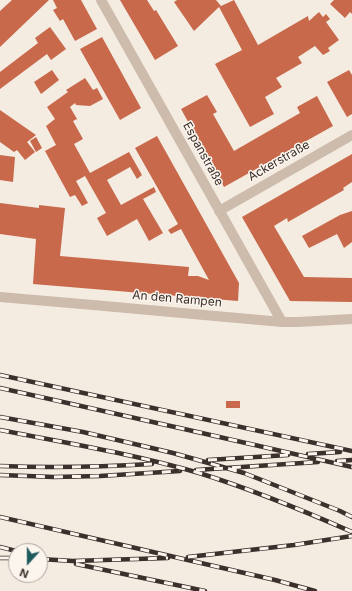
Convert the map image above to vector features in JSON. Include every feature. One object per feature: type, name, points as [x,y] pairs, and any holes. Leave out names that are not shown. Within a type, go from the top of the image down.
[{"type":"street","name":"Espanstraße","points":[[100,0],[282,322]]},
{"type":"street","name":"Ackerstraße","points":[[219,211],[352,135]]},
{"type":"street","name":"An den Rampen","points":[[0,298],[93,304],[282,322],[352,319]]},
{"type":"building","points":[[12,0],[49,0],[0,47],[0,11]]},
{"type":"building","points":[[53,0],[81,0],[97,29],[75,41],[63,19],[60,21],[53,10],[57,8]]},
{"type":"building","points":[[120,0],[147,0],[154,11],[156,10],[178,46],[155,60]]},
{"type":"building","points":[[177,0],[216,0],[221,6],[234,0],[258,45],[308,16],[309,21],[319,12],[323,17],[326,14],[330,19],[326,22],[339,40],[328,48],[330,51],[323,55],[315,46],[298,57],[302,63],[276,78],[282,87],[265,97],[274,114],[250,127],[215,64],[242,50],[219,7],[194,31],[174,2]]},
{"type":"building","points":[[334,0],[352,0],[352,14],[350,12],[345,18],[330,4]]},
{"type":"building","points":[[50,27],[66,49],[51,60],[47,54],[0,89],[0,72],[38,43],[35,38]]},
{"type":"building","points":[[102,37],[141,108],[120,120],[80,49]]},
{"type":"building","points":[[52,70],[59,80],[41,94],[34,82]]},
{"type":"building","points":[[349,70],[352,75],[352,114],[347,117],[327,82]]},
{"type":"building","points":[[85,78],[93,90],[97,88],[103,99],[90,106],[76,105],[75,103],[70,107],[77,119],[73,121],[83,139],[74,144],[90,173],[129,152],[142,175],[137,179],[130,167],[107,180],[121,205],[154,187],[156,192],[143,199],[163,233],[149,241],[137,219],[107,236],[97,218],[106,213],[85,176],[76,181],[88,203],[82,206],[75,195],[70,197],[45,151],[56,145],[46,126],[55,119],[47,107],[68,92],[66,90]]},
{"type":"building","points":[[207,95],[217,112],[213,114],[234,151],[300,113],[297,107],[317,96],[333,126],[224,187],[181,109]]},
{"type":"building","points":[[0,110],[36,135],[27,142],[35,152],[25,160],[17,150],[14,152],[0,142]]},
{"type":"building","points":[[157,136],[239,283],[238,301],[33,284],[36,239],[0,234],[0,203],[39,208],[39,205],[65,208],[60,256],[189,267],[188,276],[198,276],[209,280],[181,229],[171,234],[168,230],[178,224],[135,148]]},
{"type":"building","points":[[36,137],[42,148],[36,152],[30,141]]},
{"type":"building","points":[[352,154],[352,182],[343,188],[344,190],[288,222],[287,218],[274,226],[304,277],[352,278],[352,302],[290,301],[242,217]]},
{"type":"building","points":[[0,155],[15,157],[13,182],[0,180]]},
{"type":"building","points":[[352,211],[352,242],[344,248],[337,234],[309,248],[302,236],[340,215]]},
{"type":"building","points":[[226,401],[240,401],[240,408],[226,408]]},
{"type":"railway","points":[[0,375],[352,451]]},
{"type":"railway","points":[[0,388],[352,467]]},
{"type":"railway","points":[[0,417],[83,432],[173,453],[244,473],[352,517]]},
{"type":"railway","points":[[0,430],[125,454],[199,473],[276,500],[352,532]]},
{"type":"railway","points":[[308,454],[340,452]]},
{"type":"railway","points":[[208,460],[288,455]]},
{"type":"railway","points":[[337,461],[352,460]]},
{"type":"railway","points":[[196,470],[318,462]]},
{"type":"railway","points":[[0,466],[76,467],[152,464]]},
{"type":"railway","points":[[0,475],[54,477],[100,476],[180,471]]},
{"type":"railway","points":[[0,517],[275,580],[315,591]]},
{"type":"railway","points":[[188,557],[294,545],[352,536]]},
{"type":"railway","points":[[0,547],[8,549]]},
{"type":"railway","points":[[0,558],[8,558]]},
{"type":"railway","points":[[48,559],[73,561],[168,558]]},
{"type":"railway","points":[[76,564],[205,591]]}]
